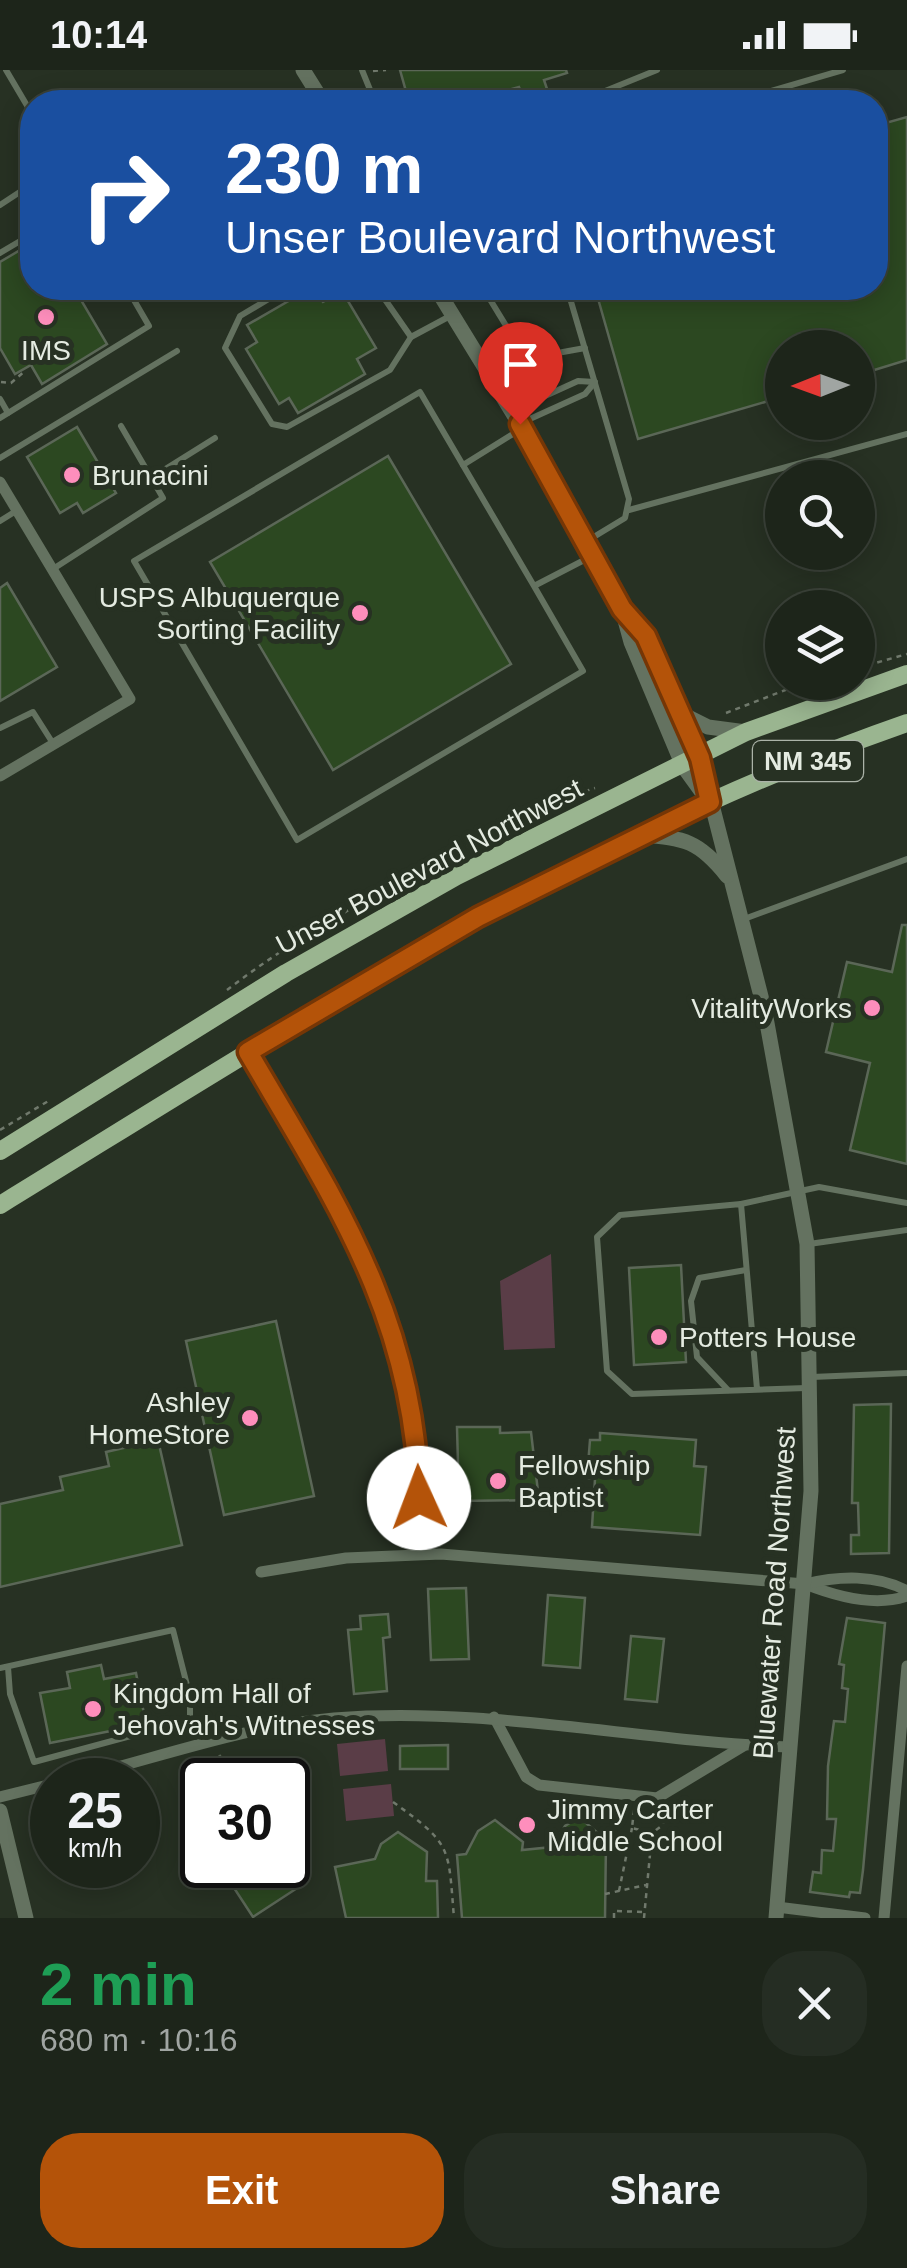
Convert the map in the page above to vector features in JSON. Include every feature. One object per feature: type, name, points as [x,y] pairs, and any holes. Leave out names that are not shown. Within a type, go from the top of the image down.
[{"type":"main road","name":"Unser Boulevard Northwest","points":[[0,1152],[286,974],[457,876],[746,732],[907,674]]},
{"type":"main road","name":"NM 345","points":[[0,1205],[248,1052],[478,917],[710,802],[907,724]]},
{"type":"street","name":"Bluewater Road Northwest","points":[[444,300],[518,421],[622,609],[631,642],[710,802],[744,919],[808,1244],[812,1382],[806,1584],[788,1746],[777,1913]]},
{"type":"street","points":[[0,482],[130,699],[0,776]]},
{"type":"street","name":"Bluewater Road Northwest","points":[[622,609],[646,636],[684,715],[691,762]]},
{"type":"street","points":[[684,715],[708,727],[746,732]]},
{"type":"street","points":[[641,835],[687,841],[706,850],[734,886]]},
{"type":"street","points":[[248,1052],[348,1222],[392,1331],[418,1454],[418,1554]]},
{"type":"street","points":[[261,1572],[346,1558],[418,1554],[806,1584],[832,1594],[893,1601],[907,1594]]},
{"type":"street","points":[[884,1918],[907,1666]]},
{"type":"street","points":[[158,1758],[335,1718],[494,1717],[745,1745],[788,1746]]},
{"type":"street","points":[[494,1717],[526,1777],[539,1785],[663,1795],[745,1745]]},
{"type":"street","points":[[0,1797],[30,1790]]},
{"type":"street","points":[[0,1811],[26,1918]]},
{"type":"street","points":[[777,1913],[865,1918]]},
{"type":"lane","points":[[6,70],[20,94]]},
{"type":"lane","points":[[608,90],[657,70]]},
{"type":"lane","points":[[774,90],[843,70]]},
{"type":"lane","points":[[0,418],[149,326],[134,300]]},
{"type":"lane","points":[[267,300],[240,316],[225,348],[272,424],[287,427],[390,370],[410,337],[453,314]]},
{"type":"lane","points":[[385,300],[410,337]]},
{"type":"lane","points":[[490,300],[522,352],[530,358],[585,348]]},
{"type":"lane","points":[[534,586],[590,549],[629,510],[571,300]]},
{"type":"lane","points":[[0,458],[178,350]]},
{"type":"lane","points":[[463,465],[518,421],[578,381],[595,382]]},
{"type":"lane","points":[[518,421],[585,394],[595,382]]},
{"type":"lane","points":[[420,392],[534,586],[583,670],[297,840],[134,561],[420,392]]},
{"type":"lane","points":[[0,398],[8,413]]},
{"type":"lane","points":[[52,569],[162,498],[120,426]]},
{"type":"lane","points":[[629,510],[907,434]]},
{"type":"lane","points":[[151,478],[215,438]]},
{"type":"lane","points":[[0,521],[17,511]]},
{"type":"lane","points":[[0,728],[33,712],[54,744]]},
{"type":"lane","points":[[744,919],[907,859]]},
{"type":"lane","points":[[907,1204],[818,1187],[740,1204],[620,1215],[597,1237],[608,1372],[632,1394],[757,1389],[907,1372]]},
{"type":"lane","points":[[740,1204],[757,1389]]},
{"type":"lane","points":[[808,1244],[907,1230]]},
{"type":"lane","points":[[729,1391],[697,1357],[692,1312],[699,1278],[719,1271],[746,1270]]},
{"type":"lane","points":[[173,1630],[190,1696],[190,1720],[34,1762],[4,1667],[173,1630]]},
{"type":"path","points":[[372,70],[386,70]]},
{"type":"path","points":[[1,382],[12,383],[26,370]]},
{"type":"path","points":[[875,663],[907,654]]},
{"type":"path","points":[[710,720],[765,698]]},
{"type":"path","points":[[644,1918],[652,1833],[662,1825],[663,1795]]},
{"type":"path","points":[[393,1802],[434,1832],[447,1850],[453,1874],[454,1918]]},
{"type":"path","points":[[618,1891],[634,1807]]},
{"type":"path","points":[[632,1828],[652,1833]]},
{"type":"path","points":[[604,1894],[648,1884]]},
{"type":"path","points":[[614,1918],[614,1910],[645,1912]]},
{"type":"shaded area","points":[[551,1254],[555,1348],[504,1350],[500,1281]]},
{"type":"shaded area","points":[[385,1739],[388,1771],[340,1776],[337,1744]]},
{"type":"shaded area","points":[[391,1784],[394,1816],[346,1821],[343,1789]]},
{"type":"building","points":[[400,70],[567,73],[544,80],[547,90],[519,87],[406,90]]},
{"type":"building","points":[[907,117],[907,360],[875,370],[875,330],[765,330],[765,402],[638,439],[598,300],[888,300],[888,122]]},
{"type":"building","name":"IMS","points":[[20,250],[20,300],[81,300],[107,344],[42,384],[31,365],[15,374],[0,348],[0,262]]},
{"type":"building","points":[[290,300],[347,300],[376,348],[357,359],[365,374],[298,413],[289,398],[279,404],[246,349],[257,342],[247,325]]},
{"type":"building","name":"Brunacini","points":[[77,427],[116,493],[83,513],[77,503],[60,513],[27,457]]},
{"type":"building","name":"USPS Albuquerque Sorting Facility","points":[[388,456],[511,664],[333,770],[210,562]]},
{"type":"building","points":[[7,583],[57,667],[0,701],[0,588]]},
{"type":"building","name":"VitalityWorks","points":[[902,925],[907,925],[907,1164],[850,1150],[870,1063],[826,1052],[847,962],[892,972]]},
{"type":"building","name":"Potters House","points":[[681,1265],[686,1362],[634,1365],[629,1268]]},
{"type":"building","name":"Ashley HomeStore","points":[[276,1321],[314,1496],[224,1515],[186,1341]]},
{"type":"building","points":[[891,1404],[889,1553],[851,1554],[851,1535],[859,1535],[858,1503],[852,1503],[854,1405]]},
{"type":"building","name":"Fellowship Baptist","points":[[457,1427],[500,1427],[500,1433],[531,1432],[539,1500],[459,1501]]},
{"type":"building","points":[[600,1433],[696,1440],[694,1466],[706,1467],[700,1535],[592,1527],[595,1479],[587,1478],[590,1440],[600,1440]]},
{"type":"building","points":[[158,1440],[182,1545],[0,1587],[0,1504],[63,1490],[60,1477],[109,1466],[106,1452]]},
{"type":"building","points":[[466,1588],[469,1659],[431,1660],[428,1589]]},
{"type":"building","points":[[548,1595],[585,1598],[580,1668],[543,1665]]},
{"type":"building","points":[[388,1614],[390,1637],[383,1638],[387,1691],[354,1694],[348,1630],[361,1629],[360,1616]]},
{"type":"building","points":[[847,1618],[885,1623],[860,1893],[850,1892],[849,1897],[810,1892],[813,1872],[821,1873],[822,1850],[833,1851],[836,1819],[827,1819],[828,1766],[834,1721],[845,1722],[848,1689],[842,1688],[844,1665],[839,1664]]},
{"type":"building","points":[[631,1636],[664,1639],[657,1702],[625,1699]]},
{"type":"building","name":"Kingdom Hall of Jehovah's Witnesses","points":[[101,1665],[104,1679],[136,1673],[146,1724],[50,1743],[40,1693],[70,1688],[67,1672]]},
{"type":"building","points":[[448,1745],[448,1769],[400,1769],[400,1746]]},
{"type":"building","points":[[579,1817],[606,1840],[605,1918],[462,1918],[457,1855],[466,1854],[478,1831],[495,1820],[523,1842],[522,1850],[552,1847],[565,1826]]},
{"type":"building","points":[[398,1832],[427,1852],[426,1881],[437,1881],[438,1918],[346,1918],[335,1867],[375,1859],[381,1844]]},
{"type":"building","points":[[234,1888],[297,1888],[253,1917]]},
{"type":"place","name":"IMS","points":[[46,317]]},
{"type":"place","name":"Brunacini","points":[[72,475]]},
{"type":"place","name":"USPS Albuquerque Sorting Facility","points":[[360,613]]},
{"type":"place","name":"VitalityWorks","points":[[872,1008]]},
{"type":"place","name":"Potters House","points":[[659,1337]]},
{"type":"place","name":"Ashley HomeStore","points":[[250,1418]]},
{"type":"place","name":"Fellowship Baptist","points":[[498,1481]]},
{"type":"place","name":"Kingdom Hall of Jehovah's Witnesses","points":[[93,1709]]},
{"type":"place","name":"Jimmy Carter Middle School","points":[[527,1825]]},
{"type":"route","points":[[419,1498],[418,1454],[408,1401],[392,1331],[371,1274],[348,1222],[248,1052],[478,917],[710,802],[700,758],[684,715],[646,636],[622,609],[520,424]]}]
